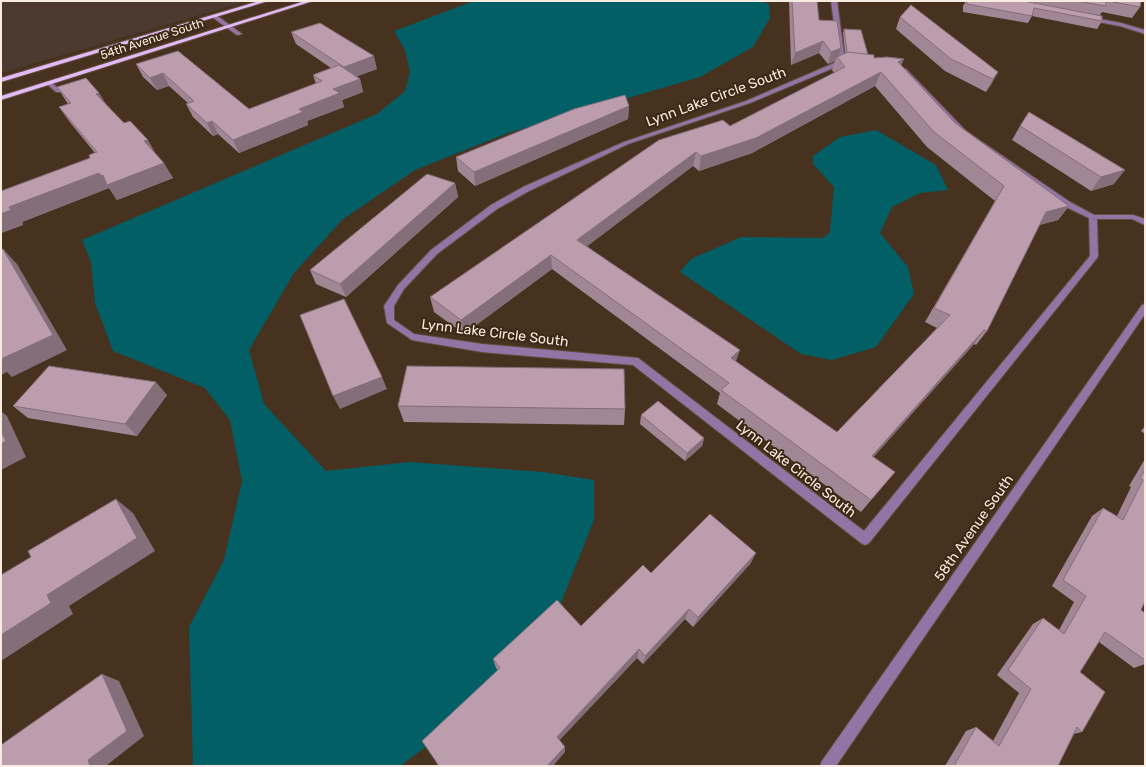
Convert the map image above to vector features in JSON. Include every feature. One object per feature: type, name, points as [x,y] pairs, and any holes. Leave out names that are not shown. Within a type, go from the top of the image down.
[{"type":"main road","name":"54th Avenue South","points":[[1,80],[265,1]]},
{"type":"main road","name":"54th Avenue South","points":[[1,98],[310,1]]},
{"type":"street","points":[[834,1],[842,62],[904,70],[964,132],[1067,204],[1093,217],[1133,217],[1145,222]]},
{"type":"street","points":[[214,16],[240,34]]},
{"type":"street","points":[[1082,18],[1120,24],[1145,32]]},
{"type":"street","name":"Lynn Lake Circle South","points":[[842,62],[748,102],[626,143],[526,189],[494,206],[434,252],[401,287],[389,306],[390,321],[412,336],[420,338],[482,348],[635,361],[865,539],[1094,256],[1093,217]]},
{"type":"street","points":[[49,83],[58,92]]},
{"type":"street","name":"58th Avenue South","points":[[827,766],[1145,307]]},
{"type":"shaded area","points":[[1,1],[247,1],[1,73]]},
{"type":"water","points":[[474,1],[759,1],[769,4],[770,18],[753,47],[700,77],[508,133],[415,170],[342,220],[294,273],[249,350],[264,404],[326,471],[409,462],[543,472],[594,480],[594,520],[560,605],[504,689],[400,766],[193,766],[189,627],[224,560],[242,481],[230,420],[205,388],[113,351],[95,303],[91,262],[82,240],[377,114],[405,91],[410,72],[405,50],[394,31]]},
{"type":"water","points":[[876,130],[936,165],[948,190],[920,193],[892,207],[880,233],[908,267],[914,294],[876,347],[832,360],[801,354],[680,272],[691,259],[741,237],[823,238],[830,232],[834,187],[813,164],[813,156],[840,137]]},
{"type":"building","points":[[792,1],[817,1],[819,20],[837,21],[841,48],[831,52],[823,41],[795,53]]},
{"type":"building","points":[[967,1],[1024,1],[1102,16],[1102,21],[1034,8],[1032,16],[967,4]]},
{"type":"building","points":[[1077,1],[1106,1],[1106,6]]},
{"type":"building","points":[[1108,1],[1141,1],[1140,7]]},
{"type":"building","points":[[911,5],[998,72],[993,79],[951,59],[900,17]]},
{"type":"building","points":[[320,23],[374,56],[344,67],[291,32]]},
{"type":"building","points":[[844,29],[861,30],[868,55],[847,52]]},
{"type":"building","points":[[178,51],[249,109],[322,81],[313,75],[339,65],[360,79],[333,89],[340,93],[299,109],[303,112],[233,140],[212,121],[207,123],[186,104],[194,101],[163,73],[150,78],[136,64]]},
{"type":"building","points":[[848,52],[874,55],[874,58],[887,57],[904,59],[898,62],[955,123],[1069,206],[1046,212],[987,331],[984,330],[872,456],[895,472],[871,500],[721,390],[729,383],[551,255],[461,320],[430,297],[659,140],[723,120],[730,126],[845,67],[837,57]],"holes":[[[881,72],[934,132],[1004,186],[934,308],[950,315],[837,432],[731,358],[740,350],[577,240],[696,152],[701,156],[756,138]]]},
{"type":"building","points":[[86,78],[99,93],[96,94],[124,123],[130,121],[148,140],[144,141],[164,163],[107,185],[103,175],[101,176],[99,173],[9,207],[11,210],[1,214],[1,191],[90,158],[89,155],[97,152],[59,107],[71,103],[57,87]]},
{"type":"building","points":[[625,95],[629,106],[474,172],[456,157],[574,109]]},
{"type":"building","points":[[1029,112],[1125,170],[1101,177],[1020,126]]},
{"type":"building","points":[[427,174],[455,183],[340,284],[310,270]]},
{"type":"building","points":[[3,249],[53,335],[1,359],[1,250]]},
{"type":"building","points":[[344,299],[382,377],[333,396],[300,315]]},
{"type":"building","points":[[49,366],[156,382],[125,424],[13,406]]},
{"type":"building","points":[[407,366],[624,369],[625,409],[398,406]]},
{"type":"building","points":[[658,401],[704,438],[687,453],[641,415]]},
{"type":"building","points":[[1,431],[6,441],[1,444]]},
{"type":"building","points":[[1145,470],[1145,601],[1141,610],[1145,613],[1145,660],[1105,632],[1080,672],[1105,692],[1082,732],[1077,727],[1058,766],[954,766],[976,727],[999,746],[1031,689],[1008,670],[1043,618],[1064,634],[1086,596],[1063,580],[1103,508],[1123,520],[1143,480],[1140,478]]},
{"type":"building","points":[[116,499],[137,538],[47,595],[51,603],[1,635],[1,575],[31,557],[28,551]]},
{"type":"building","points":[[710,514],[756,553],[698,617],[689,609],[645,656],[639,649],[557,737],[565,747],[547,766],[439,766],[422,741],[500,668],[493,659],[557,600],[581,626],[643,565],[651,573]]},
{"type":"building","points":[[102,674],[127,731],[88,760],[90,766],[1,766],[1,745]]}]
